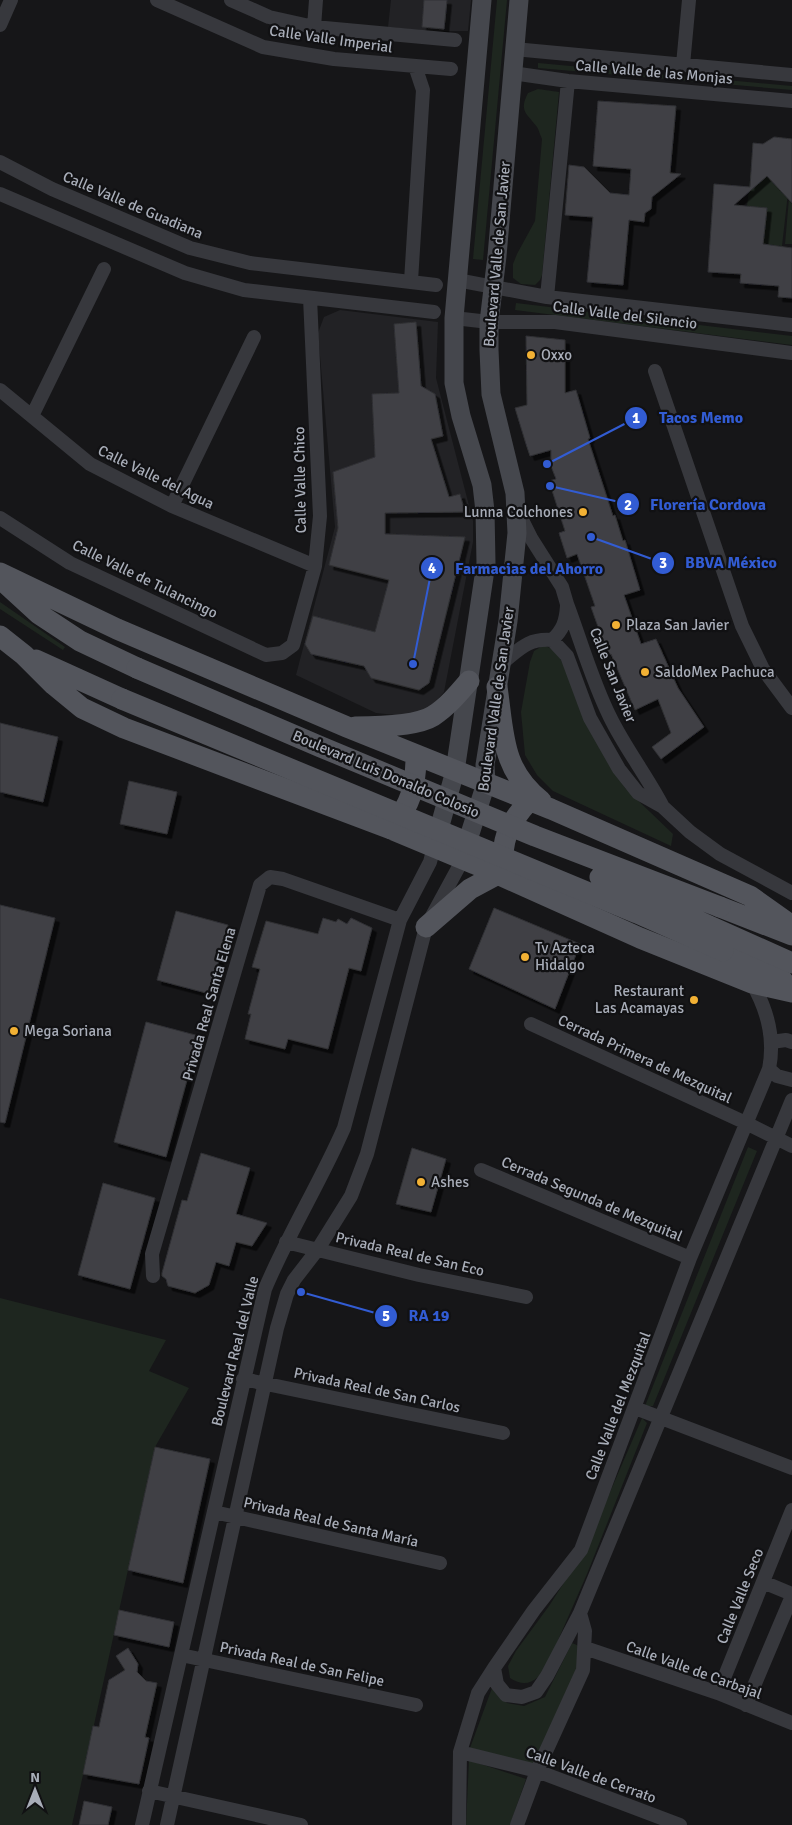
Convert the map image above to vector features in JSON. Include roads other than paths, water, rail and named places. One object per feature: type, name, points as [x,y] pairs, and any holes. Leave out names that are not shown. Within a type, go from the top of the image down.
[{"type":"main road","name":"Boulevard Valle de San Javier","points":[[442,842],[455,771],[486,563],[486,511],[482,485],[461,416],[454,383],[454,318],[482,0]]},
{"type":"main road","name":"Boulevard Valle de San Javier","points":[[462,859],[486,783],[485,764],[516,555],[517,512],[511,474],[491,394],[489,322],[519,0]]},
{"type":"main road","name":"Boulevard Luis Donaldo Colosio","points":[[0,573],[117,629],[347,727],[551,809],[750,896],[792,926]]},
{"type":"main road","name":"Boulevard Luis Donaldo Colosio","points":[[0,578],[38,614],[47,620],[80,641],[137,668],[321,748],[535,836],[792,935]]},
{"type":"main road","points":[[0,636],[24,655],[54,685],[82,708],[130,730],[391,829],[442,842],[462,859],[640,938],[752,982],[792,992]]},
{"type":"main road","points":[[24,655],[442,842],[723,951],[792,986]]},
{"type":"main road","points":[[347,727],[393,725],[431,718],[454,699],[469,681]]},
{"type":"main road","points":[[497,687],[508,760],[516,776],[528,790],[551,809]]},
{"type":"main road","points":[[391,829],[404,813],[412,795],[416,775],[416,755]]},
{"type":"main road","points":[[500,876],[506,834],[516,815],[529,801]]},
{"type":"main road","points":[[442,842],[483,831],[542,852],[632,890],[792,964]]},
{"type":"main road","points":[[426,927],[470,889],[500,876]]},
{"type":"street","points":[[0,25],[11,0]]},
{"type":"street","name":"Calle Valle Imperial","points":[[157,0],[263,47],[334,59],[451,69]]},
{"type":"street","name":"Calle Valle Imperial","points":[[231,0],[268,17],[314,27],[455,40]]},
{"type":"street","points":[[314,27],[316,0]]},
{"type":"street","points":[[683,65],[689,0]]},
{"type":"street","name":"Calle Valle de las Monjas","points":[[514,49],[792,75]]},
{"type":"street","points":[[411,281],[424,90],[415,66]]},
{"type":"street","name":"Calle Valle de las Monjas","points":[[512,73],[568,81],[792,101]]},
{"type":"street","points":[[548,297],[568,81]]},
{"type":"street","name":"Calle Valle de Guadiana","points":[[0,162],[52,189],[190,248],[250,263],[436,285]]},
{"type":"street","points":[[0,194],[185,273],[244,290],[434,312]]},
{"type":"street","points":[[32,416],[104,270]]},
{"type":"street","name":"Calle Valle del Silencio","points":[[457,280],[548,297],[792,325]]},
{"type":"street","name":"Calle Valle Chico","points":[[282,653],[293,645],[315,566],[320,516],[310,298]]},
{"type":"street","name":"Calle Valle del Silencio","points":[[454,318],[489,322],[555,322],[792,353]]},
{"type":"street","points":[[172,506],[254,338]]},
{"type":"street","points":[[655,371],[742,626],[763,668],[792,708]]},
{"type":"street","name":"Calle Valle del Agua","points":[[0,390],[90,464],[172,506],[315,566]]},
{"type":"street","name":"Calle San Javier","points":[[517,512],[530,538],[562,587],[610,716],[663,807]]},
{"type":"street","name":"Calle Valle de Tulancingo","points":[[0,518],[70,563],[266,655],[282,653]]},
{"type":"street","points":[[501,664],[528,643],[540,639],[552,640],[560,633],[564,626],[567,604]]},
{"type":"street","name":"Calle San Javier","points":[[552,640],[567,656],[577,686],[594,725],[619,769],[638,794],[663,807],[690,832],[720,854],[792,892]]},
{"type":"street","points":[[594,725],[610,716]]},
{"type":"street","points":[[619,769],[634,760]]},
{"type":"street","name":"Boulevard Real del Valle","points":[[142,1825],[265,1289],[286,1242],[331,1158],[344,1128],[400,920],[442,842]]},
{"type":"street","points":[[167,1825],[237,1517],[277,1328],[287,1294],[304,1265],[318,1250],[351,1196],[367,1154],[426,927],[462,859]]},
{"type":"street","name":"Privada Real Santa Elena","points":[[153,1276],[152,1254],[260,885],[270,877],[283,879],[400,920]]},
{"type":"street","name":"Calle Valle del Mezquital","points":[[459,1825],[460,1752],[478,1693],[534,1610],[580,1550],[690,1258],[769,1069],[772,1055],[766,1016],[752,982]]},
{"type":"street","name":"Cerrada Primera de Mezquital","points":[[531,1024],[746,1122],[792,1146]]},
{"type":"street","points":[[771,1042],[786,1040],[792,1042]]},
{"type":"street","points":[[769,1069],[778,1076],[792,1080]]},
{"type":"street","points":[[494,1668],[497,1684],[506,1695],[522,1697],[536,1692],[547,1676],[580,1613],[792,1100]]},
{"type":"street","name":"Cerrada Segunda de Mezquital","points":[[480,1170],[690,1258]]},
{"type":"street","name":"Privada Real de San Eco","points":[[286,1242],[419,1275],[526,1298]]},
{"type":"street","points":[[265,1289],[287,1294]]},
{"type":"street","name":"Privada Real de San Carlos","points":[[243,1379],[504,1433]]},
{"type":"street","points":[[635,1408],[792,1468]]},
{"type":"street","name":"Calle Valle Seco","points":[[718,1693],[792,1510]]},
{"type":"street","name":"Privada Real de Santa María","points":[[214,1512],[440,1563]]},
{"type":"street","points":[[746,1705],[792,1595],[763,1582]]},
{"type":"street","points":[[517,1825],[537,1771],[583,1670],[585,1632],[580,1613]]},
{"type":"street","name":"Calle Valle de Carbajal","points":[[585,1648],[718,1693],[792,1723]]},
{"type":"street","name":"Privada Real de San Felipe","points":[[181,1655],[416,1706]]},
{"type":"street","name":"Calle Valle de Cerrato","points":[[460,1752],[537,1771],[680,1825]]},
{"type":"street","points":[[150,1791],[301,1825]]},
{"type":"place","name":"Oxxo","points":[[531,355]]},
{"type":"place","name":"Tacos Memo","points":[[547,464]]},
{"type":"place","name":"Florería Cordova","points":[[550,486]]},
{"type":"place","name":"Lunna Colchones","points":[[583,512]]},
{"type":"place","name":"BBVA México","points":[[591,537]]},
{"type":"place","name":"Plaza San Javier","points":[[616,625]]},
{"type":"place","name":"Farmacias del Ahorro","points":[[413,664]]},
{"type":"place","name":"SaldoMex Pachuca","points":[[645,672]]},
{"type":"place","name":"Tv Azteca Hidalgo","points":[[525,957]]},
{"type":"place","name":"Restaurant Las Acamayas","points":[[694,1000]]},
{"type":"place","name":"Mega Soriana","points":[[14,1031]]},
{"type":"place","name":"Ashes","points":[[421,1182]]},
{"type":"place","name":"RA 19","points":[[301,1292]]}]
